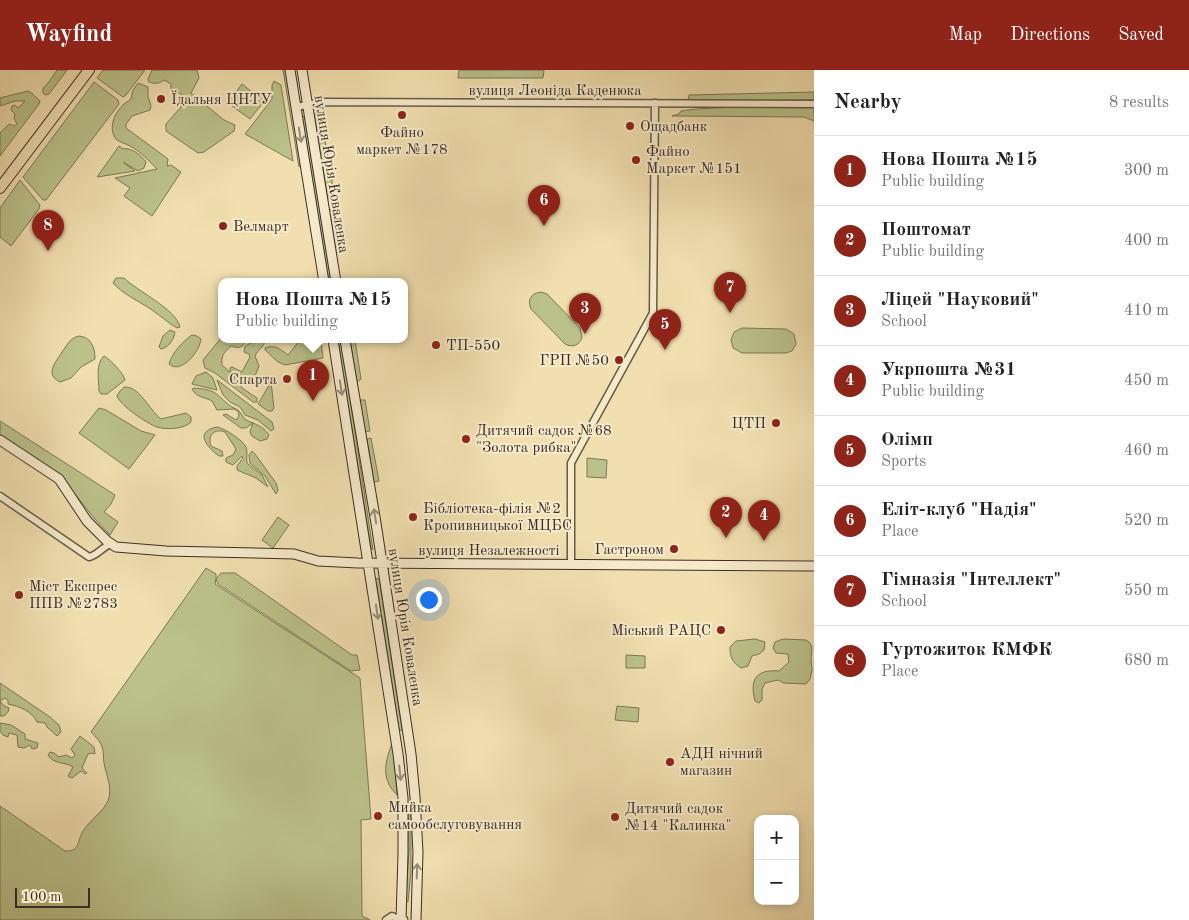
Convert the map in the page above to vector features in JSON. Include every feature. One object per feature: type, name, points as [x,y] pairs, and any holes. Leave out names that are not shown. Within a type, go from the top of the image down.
[{"type":"main road","points":[[0,188],[89,70]]},
{"type":"main road","name":"вулиця Юрія Коваленка","points":[[290,70],[323,278]]},
{"type":"main road","name":"вулиця Юрія Коваленка","points":[[302,70],[335,278]]},
{"type":"main road","name":"вулиця Юрія Коваленка","points":[[333,343],[398,754],[403,798],[402,920]]},
{"type":"main road","name":"вулиця Юрія Коваленка","points":[[345,343],[411,754],[418,852],[416,920]]},
{"type":"main road","points":[[0,440],[59,480],[86,520],[111,544]]},
{"type":"main road","name":"вулиця Незалежності","points":[[111,544],[122,548],[166,551],[294,554],[318,561],[369,564],[814,566]]},
{"type":"street","name":"вулиця Леоніда Каденюка","points":[[296,107],[323,102],[814,104]]},
{"type":"street","points":[[571,564],[570,463],[653,313],[655,103]]},
{"type":"street","points":[[0,496],[89,557],[95,556],[105,546],[111,544]]},
{"type":"street","points":[[386,920],[392,916],[402,920]]},
{"type":"green space","points":[[57,70],[67,70],[49,94],[45,95],[43,88]]},
{"type":"green space","points":[[103,70],[145,70],[123,97],[97,78]]},
{"type":"green space","points":[[152,70],[197,70],[199,78],[191,93],[224,120],[235,125],[234,131],[204,152],[198,153],[166,131],[166,124],[181,107],[184,100],[181,94],[171,89],[171,84],[164,80],[157,83],[149,82],[148,79]]},
{"type":"green space","points":[[283,70],[286,70],[301,164],[299,167]]},
{"type":"green space","points":[[459,70],[544,70],[543,78],[458,78]]},
{"type":"green space","points":[[274,81],[281,85],[293,161],[245,134],[272,99],[272,85]]},
{"type":"green space","points":[[94,82],[118,100],[119,104],[46,200],[43,200],[23,177]]},
{"type":"green space","points":[[138,83],[148,87],[150,110],[132,116],[126,124],[126,128],[168,159],[167,166],[171,165],[181,172],[152,216],[124,196],[130,188],[115,178],[157,169],[144,156],[116,139],[112,131],[117,113],[131,99],[133,90]]},
{"type":"green space","points":[[242,84],[257,96],[260,92],[265,97],[265,100],[250,119],[228,103]]},
{"type":"green space","points":[[28,91],[40,101],[39,104],[0,156],[0,133],[9,124],[14,126],[17,124],[14,118],[15,114],[11,110],[12,106],[15,105],[18,108],[25,101],[15,101],[0,106],[0,98]]},
{"type":"green space","points":[[814,92],[814,100],[688,101],[689,95]]},
{"type":"green space","points":[[814,106],[814,121],[804,117],[672,116],[679,114],[681,111],[696,109]]},
{"type":"green space","points":[[320,112],[335,198],[328,199],[314,114]]},
{"type":"green space","points":[[305,117],[330,278],[327,278],[302,118]]},
{"type":"green space","points":[[119,146],[136,152],[146,162],[144,168],[138,171],[123,162],[135,171],[97,177]]},
{"type":"green space","points":[[20,180],[40,205],[11,246],[0,237],[0,208]]},
{"type":"green space","points":[[335,209],[341,252],[336,253],[329,210]]},
{"type":"green space","points":[[116,278],[124,278],[164,307],[177,320],[180,327],[177,328],[122,291],[113,283]]},
{"type":"green space","points":[[541,292],[547,294],[580,328],[582,338],[577,344],[571,346],[565,344],[531,309],[529,303],[531,298]]},
{"type":"green space","points":[[742,328],[786,329],[794,334],[796,344],[792,351],[786,353],[742,353],[733,348],[731,340],[734,332]]},
{"type":"green space","points":[[170,330],[175,332],[173,338],[168,345],[161,349],[159,347],[163,336]]},
{"type":"green space","points":[[192,335],[201,339],[194,355],[179,366],[174,367],[169,364],[178,348]]},
{"type":"green space","points":[[79,336],[87,338],[91,343],[95,359],[81,367],[71,378],[60,382],[53,375],[53,368],[69,342]]},
{"type":"green space","points":[[218,342],[245,343],[241,347],[231,346],[225,352],[222,365],[236,378],[242,388],[257,398],[257,402],[253,402],[215,373],[205,368],[203,360]]},
{"type":"green space","points":[[251,343],[264,343],[255,356],[259,366],[255,376],[249,379],[239,377],[230,372],[232,367],[242,372],[250,357],[249,354],[244,352],[245,346]]},
{"type":"green space","points":[[298,343],[321,343],[323,358],[285,365],[278,362],[265,348],[275,347],[288,355]]},
{"type":"green space","points":[[338,343],[341,343],[373,550],[371,548]]},
{"type":"green space","points":[[350,343],[355,343],[361,379],[357,382]]},
{"type":"green space","points":[[104,356],[110,360],[125,380],[107,394],[101,394],[99,391],[98,368]]},
{"type":"green space","points":[[206,372],[213,378],[217,390],[192,384],[196,376]]},
{"type":"green space","points":[[217,380],[272,422],[274,429],[271,431],[258,420],[245,415],[240,407],[230,402],[223,395]]},
{"type":"green space","points":[[271,382],[274,408],[272,411],[268,411],[258,404]]},
{"type":"green space","points":[[124,387],[135,390],[140,394],[161,419],[186,413],[191,417],[191,422],[184,426],[170,429],[152,425],[134,414],[119,400],[117,396]]},
{"type":"green space","points":[[192,389],[211,391],[218,395],[239,411],[246,420],[256,424],[264,429],[269,435],[267,439],[260,441],[252,436],[250,432],[253,423],[246,428],[241,428],[223,415],[226,414],[236,420],[239,416],[238,411],[234,409],[217,410],[212,401],[194,392]]},
{"type":"green space","points":[[359,400],[365,400],[370,431],[365,432]]},
{"type":"green space","points":[[99,408],[106,410],[141,431],[155,435],[129,469],[79,433]]},
{"type":"green space","points":[[0,421],[115,495],[111,504],[104,512],[118,522],[110,535],[93,517],[60,475],[0,436]]},
{"type":"green space","points":[[217,427],[242,441],[247,451],[247,463],[262,475],[268,487],[256,478],[237,470],[237,466],[243,458],[242,456],[233,465],[226,462],[226,458],[233,455],[236,449],[225,432],[215,432],[210,439],[211,446],[222,451],[223,456],[219,456],[207,445],[204,436],[210,429]]},
{"type":"green space","points":[[371,438],[379,481],[374,482],[367,439]]},
{"type":"green space","points":[[252,451],[276,483],[278,490],[276,494],[265,476],[250,463],[249,455]]},
{"type":"green space","points":[[587,458],[607,460],[606,478],[587,477]]},
{"type":"green space","points":[[278,517],[289,525],[273,548],[262,540]]},
{"type":"green space","points":[[206,568],[216,574],[215,584],[360,678],[371,819],[361,820],[362,916],[370,920],[0,920],[0,806],[65,851],[76,848],[83,831],[103,809],[109,796],[103,749],[91,732]]},
{"type":"green space","points":[[221,573],[235,573],[352,655],[357,655],[360,670],[351,671],[218,584],[216,579]]},
{"type":"green space","points":[[377,578],[379,579],[401,731],[399,729]]},
{"type":"green space","points":[[755,639],[765,642],[764,650],[752,656],[748,666],[741,668],[732,659],[730,647],[736,641]]},
{"type":"green space","points":[[783,639],[806,640],[810,643],[812,648],[812,670],[810,679],[806,684],[784,683],[778,680],[765,683],[762,689],[762,700],[759,703],[755,701],[753,693],[756,677],[765,672],[779,671],[789,662],[788,654],[776,653],[773,648],[775,642]]},
{"type":"green space","points":[[626,655],[645,656],[645,668],[626,668]]},
{"type":"green space","points":[[0,683],[50,717],[59,725],[61,732],[57,736],[45,723],[37,722],[25,710],[8,704],[8,700],[5,698],[0,701]]},
{"type":"green space","points":[[0,701],[9,708],[4,716],[0,716]]},
{"type":"green space","points":[[617,706],[639,708],[638,722],[615,720]]},
{"type":"green space","points":[[0,723],[11,725],[25,734],[25,739],[38,743],[37,748],[32,749],[30,745],[24,748],[18,747],[17,735],[9,733],[8,737],[3,735],[0,731]]},
{"type":"green space","points":[[80,736],[94,747],[95,754],[88,754],[82,768],[87,773],[85,774],[81,771],[72,778],[68,776],[73,767],[56,762],[48,755],[50,752],[59,757],[66,755],[72,758],[75,755],[71,749]]},
{"type":"green space","points":[[391,746],[393,746],[397,795],[389,784],[386,772]]},
{"type":"green space","points":[[410,806],[411,872],[408,902],[406,901],[409,849],[408,807]]},
{"type":"place","name":"Їдальня ЦНТУ","points":[[161,99]]},
{"type":"place","name":"Файно маркет №178","points":[[402,115]]},
{"type":"place","name":"Ощадбанк","points":[[630,126]]},
{"type":"place","name":"Файно Маркет №151","points":[[636,160]]},
{"type":"place","name":"Велмарт","points":[[223,226]]},
{"type":"place","name":"Еліт-клуб \"Надія\"","points":[[544,226]]},
{"type":"place","name":"Гуртожиток КМФК","points":[[48,251]]},
{"type":"place","name":"Гімназія \"Інтеллект\"","points":[[730,313]]},
{"type":"place","name":"Ліцей \"Науковий\"","points":[[585,334]]},
{"type":"place","name":"ТП-550","points":[[436,345]]},
{"type":"place","name":"Олімп","points":[[665,350]]},
{"type":"place","name":"ГРП №50","points":[[619,360]]},
{"type":"place","name":"Спарта","points":[[287,379]]},
{"type":"place","name":"Нова Пошта №15","points":[[313,401]]},
{"type":"place","name":"ЦТП","points":[[776,423]]},
{"type":"place","name":"Дитячий садок №68 \"Золота рибка\"","points":[[466,439]]},
{"type":"place","name":"Бібліотека-філія №2 Кропивницької МЦБС","points":[[413,517]]},
{"type":"place","name":"Поштомат","points":[[726,538]]},
{"type":"place","name":"Укрпошта №31","points":[[764,541]]},
{"type":"place","name":"Гастроном","points":[[674,549]]},
{"type":"place","name":"Міст Експрес ППВ №2783","points":[[19,595]]},
{"type":"place","name":"Міський РАЦС","points":[[721,630]]},
{"type":"place","name":"АДН нічний магазин","points":[[670,762]]},
{"type":"place","name":"Мийка самообслуговування","points":[[378,816]]},
{"type":"place","name":"Дитячий садок №14 \"Калинка\"","points":[[615,817]]}]
